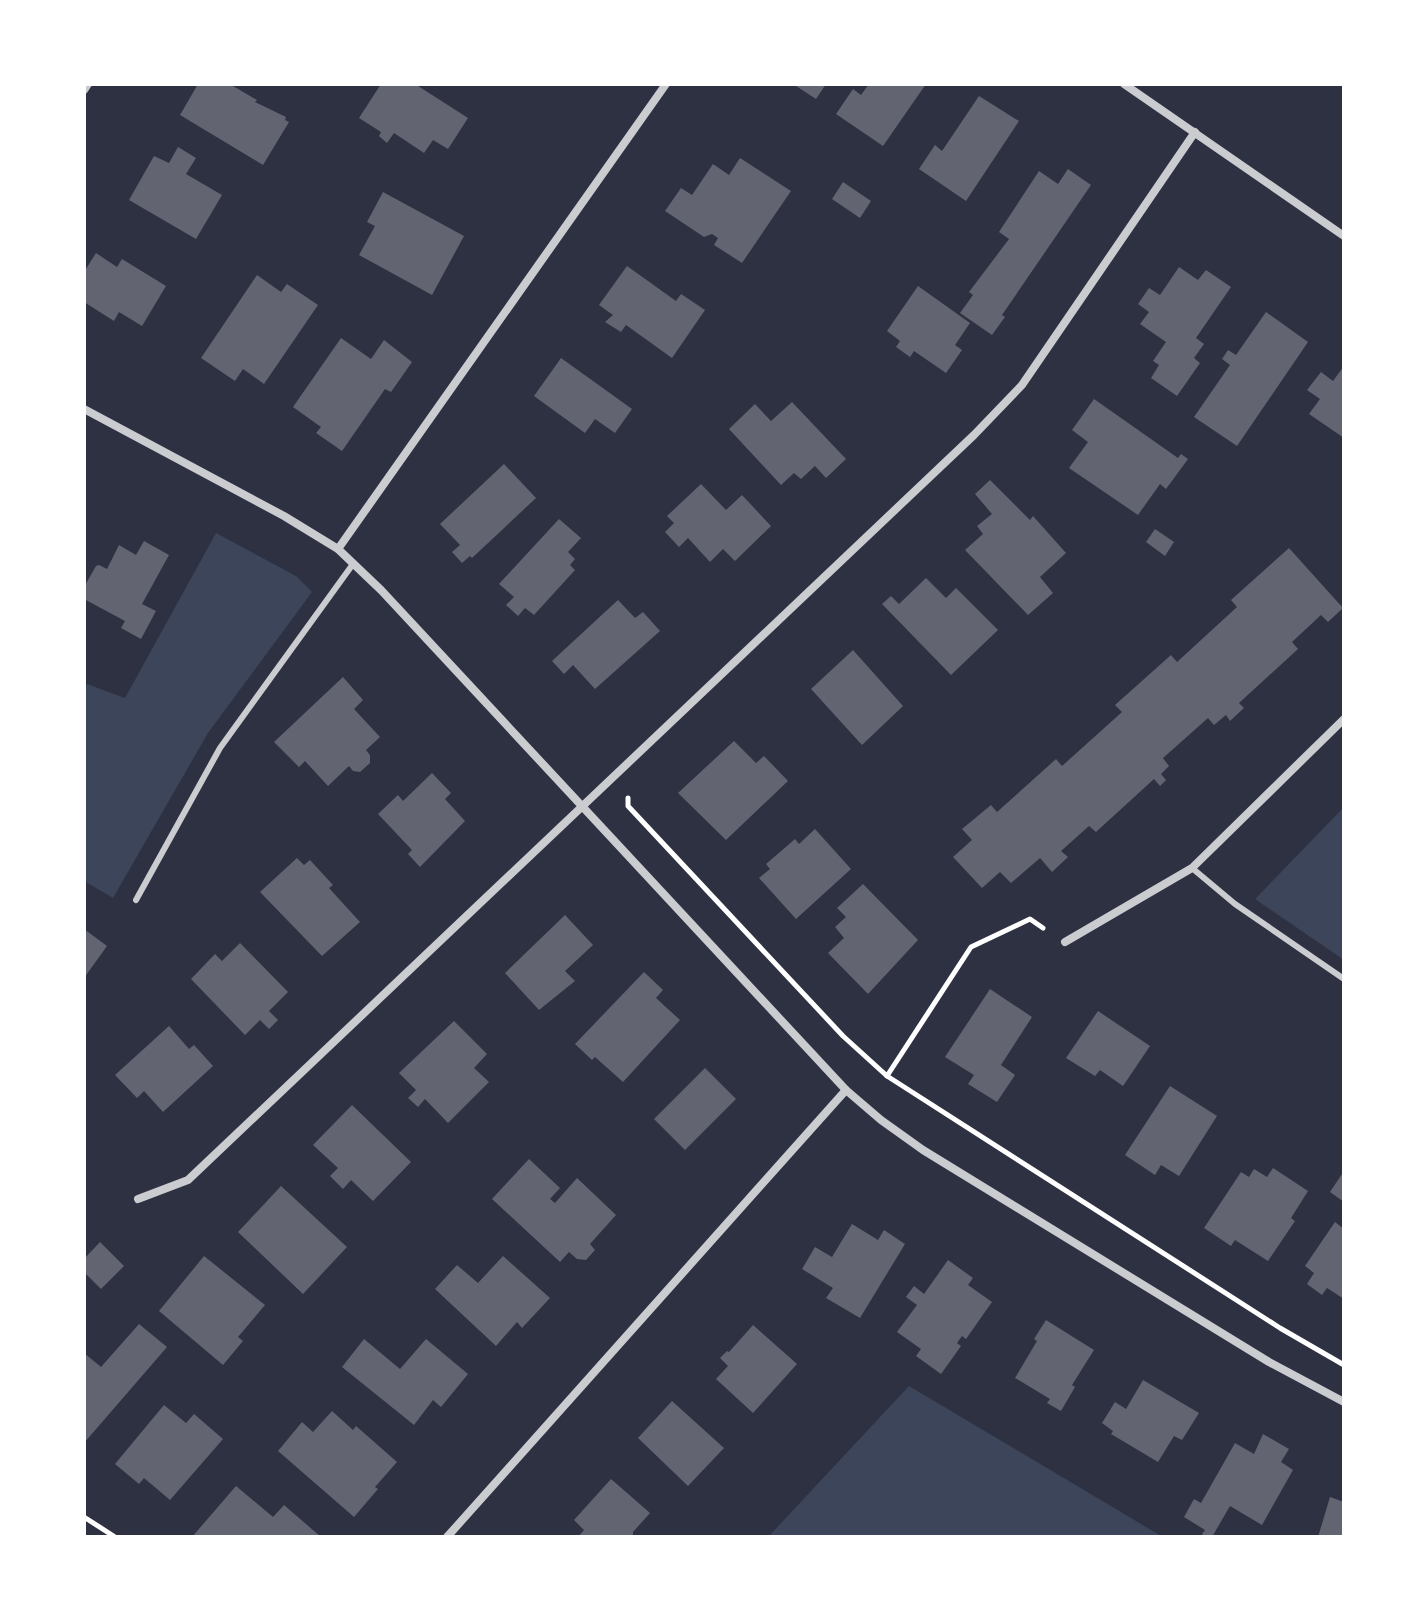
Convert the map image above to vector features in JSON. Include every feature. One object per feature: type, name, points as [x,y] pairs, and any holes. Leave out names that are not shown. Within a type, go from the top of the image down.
[{"type":"street","points":[[84,90],[88,84]]},
{"type":"street","points":[[338,549],[666,84]]},
{"type":"street","points":[[1124,84],[1344,236]]},
{"type":"street","points":[[138,1199],[188,1180],[974,435],[1022,385],[1195,132]]},
{"type":"street","points":[[84,409],[284,516],[338,549],[381,590],[846,1090],[881,1120],[923,1150],[1269,1362],[1344,1402]]},
{"type":"street","points":[[1065,942],[1192,868],[1344,719]]},
{"type":"street","points":[[447,1537],[846,1090]]},
{"type":"lane","points":[[136,900],[220,748],[353,564]]},
{"type":"lane","points":[[1192,868],[1235,904],[1344,979]]},
{"type":"path","points":[[631,762],[645,781],[629,796],[628,806],[843,1036],[887,1076],[1280,1328],[1344,1365]]},
{"type":"path","points":[[887,1076],[971,947],[1030,919],[1065,942]]},
{"type":"path","points":[[84,1517],[115,1537]]},
{"type":"shaded area","points":[[216,533],[296,576],[312,592],[208,733],[113,898],[84,881],[84,689],[87,684],[125,698]]},
{"type":"shaded area","points":[[1344,807],[1344,960],[1255,899]]},
{"type":"shaded area","points":[[909,1386],[1163,1537],[768,1537]]},
{"type":"building","points":[[198,84],[235,84],[233,86],[257,100],[255,102],[286,117],[285,120],[289,122],[263,165],[180,115]]},
{"type":"building","points":[[381,84],[415,84],[468,118],[448,149],[433,140],[424,153],[394,133],[387,143],[379,136],[381,132],[359,118]]},
{"type":"building","points":[[793,84],[826,84],[816,99]]},
{"type":"building","points":[[869,84],[926,84],[883,146],[836,114],[853,89],[861,95]]},
{"type":"building","points":[[979,96],[1019,121],[966,201],[919,169],[935,145],[942,151]]},
{"type":"building","points":[[178,147],[196,158],[186,174],[222,195],[196,239],[129,200],[154,156],[169,163]]},
{"type":"building","points":[[740,158],[791,191],[742,263],[714,245],[718,238],[712,234],[704,237],[665,211],[681,188],[692,195],[713,164],[729,175]]},
{"type":"building","points":[[1068,169],[1091,185],[1002,315],[1005,317],[992,335],[960,313],[973,295],[969,292],[1009,239],[999,232],[1039,171],[1058,184]]},
{"type":"building","points":[[843,182],[871,201],[860,218],[832,199]]},
{"type":"building","points":[[383,192],[464,236],[432,295],[359,255],[375,226],[367,222]]},
{"type":"building","points":[[96,253],[117,267],[122,259],[166,286],[142,326],[119,312],[114,321],[84,302],[84,272]]},
{"type":"building","points":[[627,266],[676,301],[681,294],[705,310],[672,358],[626,325],[621,332],[605,322],[613,315],[599,305]]},
{"type":"building","points":[[1179,267],[1198,280],[1206,270],[1231,287],[1196,338],[1204,344],[1194,358],[1200,363],[1177,396],[1151,378],[1159,365],[1153,361],[1166,342],[1140,324],[1149,312],[1138,304],[1149,288],[1160,295]]},
{"type":"building","points":[[257,275],[281,292],[287,284],[318,305],[264,384],[243,369],[235,381],[201,358]]},
{"type":"building","points":[[918,286],[970,323],[955,345],[962,350],[946,373],[914,351],[910,357],[896,347],[900,341],[887,331]]},
{"type":"building","points":[[1266,312],[1308,342],[1237,446],[1194,417],[1230,365],[1222,359],[1228,350],[1236,355]]},
{"type":"building","points":[[341,338],[371,359],[384,340],[412,362],[391,392],[385,389],[342,451],[316,433],[321,427],[293,407]]},
{"type":"building","points":[[561,358],[632,409],[615,433],[595,419],[585,433],[534,396]]},
{"type":"building","points":[[1344,366],[1344,438],[1309,414],[1320,399],[1307,390],[1321,372],[1333,381]]},
{"type":"building","points":[[1094,399],[1178,458],[1181,454],[1188,459],[1166,489],[1160,484],[1138,515],[1069,468],[1088,442],[1072,430]]},
{"type":"building","points":[[792,402],[846,459],[826,478],[815,466],[801,479],[794,473],[781,485],[729,429],[755,404],[771,421]]},
{"type":"building","points":[[504,464],[536,498],[472,558],[470,556],[462,563],[452,552],[460,545],[440,524]]},
{"type":"building","points":[[990,480],[1030,520],[1033,516],[1066,553],[1040,577],[1053,593],[1028,615],[965,550],[983,534],[977,526],[992,514],[975,494]]},
{"type":"building","points":[[701,484],[726,510],[742,495],[771,526],[735,561],[723,549],[710,562],[688,538],[679,547],[665,532],[674,523],[667,516]]},
{"type":"building","points":[[559,519],[581,538],[568,552],[575,559],[570,565],[575,570],[534,615],[525,608],[518,616],[506,605],[514,597],[499,584]]},
{"type":"building","points":[[1155,529],[1174,542],[1165,556],[1146,542]]},
{"type":"building","points":[[144,541],[169,555],[142,604],[156,611],[141,639],[121,628],[125,621],[84,599],[84,587],[96,566],[107,569],[119,545],[136,555]]},
{"type":"building","points":[[1289,548],[1343,608],[1328,622],[1321,615],[1292,642],[1298,649],[1239,703],[1244,708],[1230,721],[1226,715],[1214,725],[1208,718],[1163,758],[1169,766],[1161,774],[1166,780],[1160,786],[1154,779],[1096,832],[1089,826],[1061,851],[1068,857],[1052,872],[1040,858],[1011,883],[1000,872],[982,888],[953,857],[972,840],[962,829],[991,805],[997,812],[1056,759],[1062,766],[1122,712],[1115,705],[1171,655],[1177,662],[1237,607],[1231,600]]},
{"type":"building","points":[[926,578],[946,598],[956,588],[998,630],[951,675],[882,604],[891,596],[899,604]]},
{"type":"building","points":[[618,600],[635,618],[643,612],[660,631],[595,689],[573,665],[564,674],[552,661]]},
{"type":"building","points":[[853,650],[903,706],[862,745],[811,689]]},
{"type":"building","points":[[343,677],[363,700],[354,709],[380,737],[366,750],[370,763],[360,772],[353,771],[349,766],[328,786],[305,761],[299,767],[274,742]]},
{"type":"building","points":[[734,741],[756,763],[764,756],[788,781],[726,840],[678,793]]},
{"type":"building","points":[[432,773],[451,793],[445,799],[465,821],[420,867],[408,854],[412,850],[378,814],[398,795],[403,801]]},
{"type":"building","points":[[815,829],[851,869],[796,919],[759,878],[770,869],[766,864],[795,839],[799,844]]},
{"type":"building","points":[[297,858],[304,865],[310,860],[333,885],[329,888],[360,922],[322,956],[260,892]]},
{"type":"building","points":[[863,884],[918,940],[868,994],[828,953],[844,938],[835,927],[846,917],[837,908]]},
{"type":"building","points":[[565,915],[593,945],[565,971],[575,981],[539,1010],[505,973]]},
{"type":"building","points":[[84,929],[107,946],[84,978]]},
{"type":"building","points":[[240,943],[288,992],[269,1011],[278,1020],[269,1029],[260,1020],[245,1035],[191,979],[215,954],[222,961]]},
{"type":"building","points":[[644,972],[663,990],[656,998],[680,1020],[623,1082],[575,1044]]},
{"type":"building","points":[[990,989],[1032,1017],[1001,1065],[1015,1075],[997,1102],[968,1084],[974,1075],[945,1057]]},
{"type":"building","points":[[1098,1011],[1150,1046],[1123,1086],[1100,1070],[1095,1076],[1066,1058]]},
{"type":"building","points":[[454,1021],[487,1054],[474,1068],[489,1082],[448,1123],[425,1099],[418,1107],[408,1098],[416,1090],[399,1073]]},
{"type":"building","points":[[169,1026],[189,1049],[194,1045],[213,1066],[163,1112],[144,1091],[137,1098],[115,1075]]},
{"type":"building","points":[[705,1068],[736,1099],[685,1150],[654,1119]]},
{"type":"building","points":[[1170,1086],[1217,1116],[1179,1176],[1161,1165],[1155,1175],[1125,1155]]},
{"type":"building","points":[[352,1105],[411,1162],[373,1201],[351,1180],[343,1189],[330,1176],[338,1168],[313,1145]]},
{"type":"building","points":[[529,1159],[560,1188],[550,1199],[555,1203],[577,1178],[616,1215],[590,1244],[595,1250],[586,1260],[577,1259],[569,1252],[560,1262],[492,1199]]},
{"type":"building","points":[[1273,1168],[1308,1191],[1291,1218],[1295,1221],[1268,1261],[1235,1240],[1231,1246],[1204,1228],[1241,1172],[1249,1177],[1254,1169],[1267,1177]]},
{"type":"building","points":[[1344,1171],[1344,1202],[1330,1192]]},
{"type":"building","points":[[281,1186],[347,1247],[303,1294],[238,1232]]},
{"type":"building","points":[[1335,1222],[1344,1229],[1344,1299],[1327,1288],[1322,1295],[1307,1284],[1314,1273],[1305,1266]]},
{"type":"building","points":[[852,1224],[878,1240],[884,1230],[905,1244],[860,1318],[826,1298],[833,1288],[802,1269],[815,1247],[832,1257]]},
{"type":"building","points":[[100,1242],[124,1266],[101,1289],[84,1272],[84,1259]]},
{"type":"building","points":[[204,1256],[265,1305],[238,1337],[243,1341],[223,1365],[159,1311]]},
{"type":"building","points":[[503,1256],[550,1298],[522,1328],[517,1322],[496,1346],[435,1289],[457,1265],[478,1283]]},
{"type":"building","points":[[948,1260],[973,1278],[968,1285],[992,1302],[966,1339],[962,1336],[957,1343],[961,1346],[941,1374],[916,1356],[921,1349],[897,1332],[917,1305],[906,1297],[914,1286],[924,1294]]},
{"type":"building","points":[[1046,1320],[1094,1350],[1072,1385],[1075,1387],[1061,1411],[1047,1403],[1050,1399],[1015,1378]]},
{"type":"building","points":[[139,1324],[167,1347],[84,1443],[84,1353],[101,1367]]},
{"type":"building","points":[[753,1325],[797,1364],[753,1413],[716,1379],[728,1366],[720,1358]]},
{"type":"building","points":[[364,1339],[400,1369],[426,1339],[468,1374],[441,1407],[433,1400],[414,1425],[342,1367]]},
{"type":"building","points":[[1143,1380],[1199,1413],[1182,1440],[1174,1436],[1158,1462],[1111,1434],[1113,1431],[1102,1423],[1115,1402],[1126,1409]]},
{"type":"building","points":[[672,1401],[724,1448],[688,1486],[638,1438]]},
{"type":"building","points":[[164,1405],[186,1423],[194,1414],[223,1439],[170,1500],[144,1478],[139,1484],[115,1464]]},
{"type":"building","points":[[332,1411],[353,1430],[356,1426],[397,1462],[354,1517],[278,1451],[302,1422],[313,1432]]},
{"type":"building","points":[[1263,1434],[1289,1449],[1281,1462],[1293,1470],[1262,1525],[1230,1506],[1212,1537],[1204,1537],[1202,1534],[1205,1530],[1184,1517],[1194,1499],[1201,1503],[1235,1443],[1254,1454]]},
{"type":"building","points":[[611,1479],[650,1513],[633,1532],[633,1537],[578,1537],[584,1530],[574,1520]]},
{"type":"building","points":[[236,1486],[273,1517],[284,1505],[321,1537],[192,1537]]},
{"type":"building","points":[[1330,1497],[1344,1502],[1344,1537],[1318,1537]]}]
